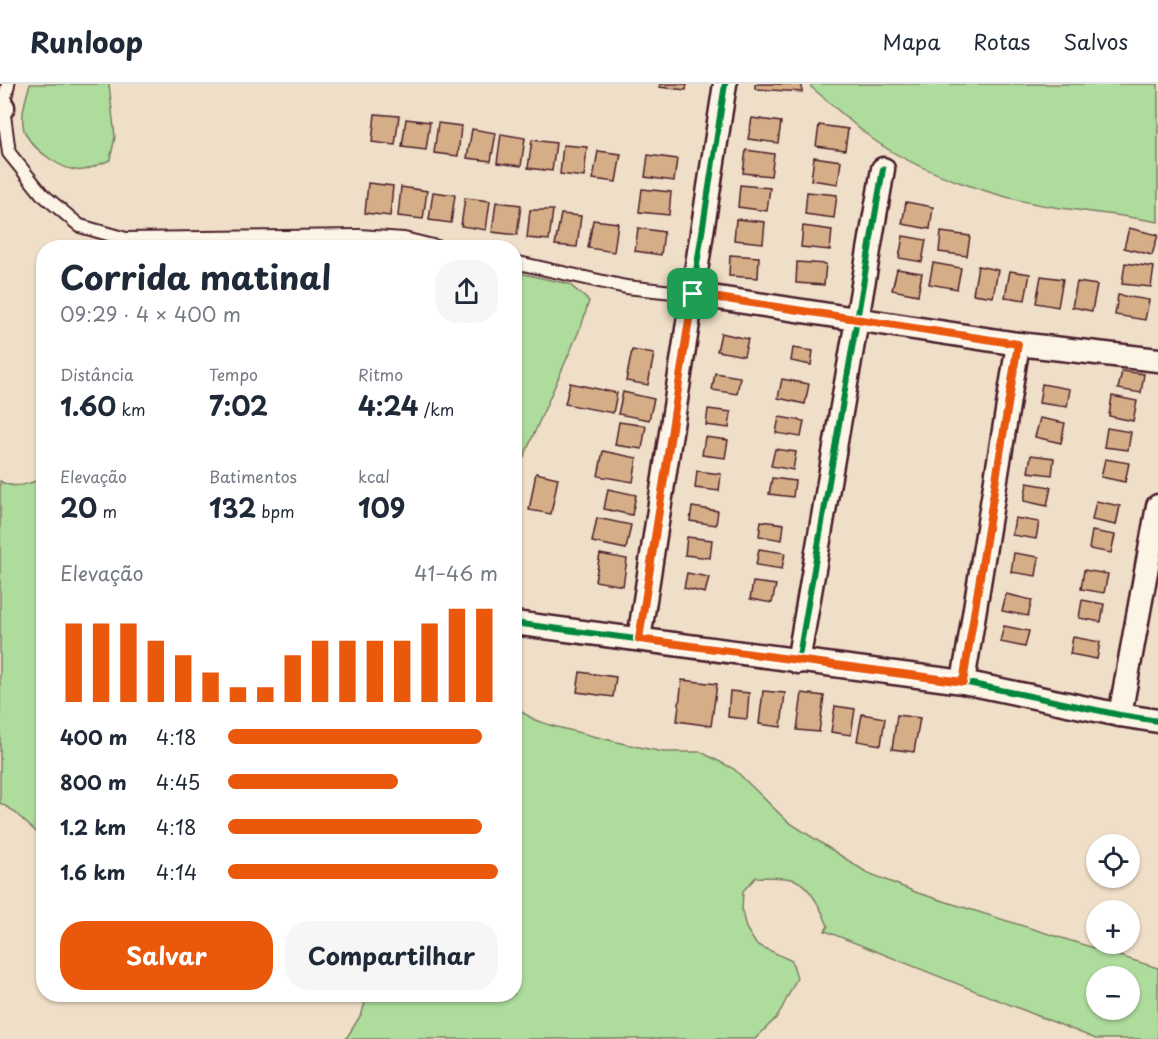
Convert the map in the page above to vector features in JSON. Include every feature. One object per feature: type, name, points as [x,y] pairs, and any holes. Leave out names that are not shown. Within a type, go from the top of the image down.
[{"type":"street","points":[[639,639],[725,84]]},
{"type":"street","points":[[798,662],[883,169]]},
{"type":"street","points":[[693,294],[1018,344],[1158,360]]},
{"type":"street","points":[[963,682],[1018,344]]},
{"type":"street","points":[[1120,715],[1158,506]]},
{"type":"street","points":[[522,624],[963,682],[1120,715],[1158,720]]},
{"type":"lane","points":[[8,84],[2,107],[9,153],[42,194],[80,226],[126,239],[359,236],[408,240]]},
{"type":"lane","points":[[522,264],[626,287],[693,294]]},
{"type":"green space","points":[[30,84],[109,84],[115,137],[110,160],[84,170],[76,170],[58,164],[41,152],[28,137],[23,124],[24,107]]},
{"type":"green space","points":[[811,84],[1158,84],[1158,222],[1009,198],[936,173],[892,152],[874,140],[811,87]]},
{"type":"green space","points":[[522,274],[569,284],[589,301],[582,324],[522,461]]},
{"type":"green space","points":[[0,481],[16,486],[36,481],[36,832],[12,810],[0,803]]},
{"type":"green space","points":[[522,712],[535,720],[553,726],[625,744],[663,752],[701,752],[734,769],[787,821],[866,872],[918,893],[1086,946],[1086,954],[1113,954],[1158,968],[1158,1039],[1096,1039],[825,931],[828,926],[819,906],[801,883],[786,878],[756,877],[743,891],[742,911],[746,928],[756,944],[792,961],[797,978],[778,1016],[755,1039],[346,1039],[362,1013],[365,1002],[522,1002]]},
{"type":"building","points":[[660,84],[687,84],[686,90],[659,87]]},
{"type":"building","points":[[755,84],[802,84],[802,92],[755,89]]},
{"type":"building","points":[[375,114],[399,116],[395,145],[372,142]]},
{"type":"building","points":[[752,118],[781,122],[778,143],[748,139]]},
{"type":"building","points":[[406,119],[430,122],[426,150],[402,147]]},
{"type":"building","points":[[438,123],[461,126],[458,156],[434,153]]},
{"type":"building","points":[[819,125],[848,129],[845,150],[816,146]]},
{"type":"building","points":[[472,129],[496,133],[491,161],[467,158]]},
{"type":"building","points":[[501,134],[525,138],[521,166],[497,163]]},
{"type":"building","points":[[532,140],[556,143],[552,171],[528,168]]},
{"type":"building","points":[[563,145],[587,147],[584,177],[560,174]]},
{"type":"building","points":[[746,150],[774,154],[771,176],[743,173]]},
{"type":"building","points":[[598,151],[621,154],[616,182],[593,179]]},
{"type":"building","points":[[648,155],[677,159],[674,181],[645,177]]},
{"type":"building","points":[[814,157],[841,161],[838,184],[811,180]]},
{"type":"building","points":[[368,183],[393,186],[390,216],[365,213]]},
{"type":"building","points":[[740,185],[770,188],[767,211],[738,207]]},
{"type":"building","points":[[401,187],[427,191],[423,219],[398,216]]},
{"type":"building","points":[[642,189],[671,192],[669,215],[639,212]]},
{"type":"building","points":[[433,192],[455,195],[451,223],[429,220]]},
{"type":"building","points":[[807,192],[837,195],[834,218],[805,214]]},
{"type":"building","points":[[465,198],[490,201],[486,230],[461,226]]},
{"type":"building","points":[[496,202],[521,205],[517,235],[492,232]]},
{"type":"building","points":[[906,202],[933,207],[930,229],[902,224]]},
{"type":"building","points":[[530,210],[553,210],[549,240],[527,238]]},
{"type":"building","points":[[561,214],[581,216],[577,247],[555,245]]},
{"type":"building","points":[[736,219],[765,222],[763,243],[734,240]]},
{"type":"building","points":[[593,220],[618,223],[614,252],[588,248]]},
{"type":"building","points":[[803,226],[832,230],[830,250],[801,247]]},
{"type":"building","points":[[638,228],[664,232],[661,255],[635,251]]},
{"type":"building","points":[[1129,228],[1158,235],[1152,255],[1124,248]]},
{"type":"building","points":[[941,232],[970,236],[967,256],[939,252]]},
{"type":"building","points":[[903,236],[926,240],[922,262],[899,258]]},
{"type":"building","points":[[730,255],[759,257],[758,278],[729,276]]},
{"type":"building","points":[[797,262],[826,264],[824,285],[796,283]]},
{"type":"building","points":[[933,263],[961,268],[957,289],[929,284]]},
{"type":"building","points":[[1125,263],[1154,267],[1151,287],[1122,284]]},
{"type":"building","points":[[978,266],[998,270],[993,297],[973,294]]},
{"type":"building","points":[[897,269],[922,273],[918,295],[892,290]]},
{"type":"building","points":[[1010,271],[1030,274],[1025,300],[1005,297]]},
{"type":"building","points":[[1041,276],[1063,279],[1058,307],[1036,303]]},
{"type":"building","points":[[1077,282],[1097,285],[1092,311],[1072,307]]},
{"type":"building","points":[[1118,295],[1149,300],[1145,320],[1115,315]]},
{"type":"building","points":[[721,333],[748,339],[744,356],[717,351]]},
{"type":"building","points":[[793,348],[813,351],[811,365],[791,361]]},
{"type":"building","points":[[632,350],[654,354],[648,385],[626,381]]},
{"type":"building","points":[[1122,371],[1144,374],[1141,393],[1118,389]]},
{"type":"building","points":[[715,373],[740,377],[737,394],[712,390]]},
{"type":"building","points":[[782,379],[809,384],[805,404],[778,398]]},
{"type":"building","points":[[570,383],[617,393],[613,413],[565,404]]},
{"type":"building","points":[[1042,384],[1070,389],[1067,407],[1039,403]]},
{"type":"building","points":[[623,392],[654,399],[649,420],[618,414]]},
{"type":"building","points":[[1112,396],[1137,401],[1133,421],[1109,416]]},
{"type":"building","points":[[708,409],[731,412],[729,428],[706,425]]},
{"type":"building","points":[[779,417],[804,421],[801,437],[776,433]]},
{"type":"building","points":[[1040,418],[1065,423],[1061,443],[1035,437]]},
{"type":"building","points":[[619,422],[646,426],[642,449],[615,445]]},
{"type":"building","points":[[1107,428],[1131,432],[1128,450],[1104,447]]},
{"type":"building","points":[[705,437],[728,440],[725,458],[702,455]]},
{"type":"building","points":[[775,449],[796,452],[793,470],[771,466]]},
{"type":"building","points":[[603,451],[637,458],[633,482],[598,476]]},
{"type":"building","points":[[1031,455],[1054,458],[1052,475],[1028,472]]},
{"type":"building","points":[[1105,459],[1129,463],[1125,482],[1101,477]]},
{"type":"building","points":[[697,471],[721,474],[719,491],[695,488]]},
{"type":"building","points":[[536,473],[558,478],[551,514],[529,510]]},
{"type":"building","points":[[772,478],[795,481],[793,497],[769,494]]},
{"type":"building","points":[[1027,483],[1051,487],[1047,506],[1024,501]]},
{"type":"building","points":[[608,489],[636,495],[632,515],[604,509]]},
{"type":"building","points":[[1096,501],[1120,506],[1116,525],[1092,520]]},
{"type":"building","points":[[692,507],[718,511],[716,525],[690,521]]},
{"type":"building","points":[[597,518],[631,525],[626,549],[592,542]]},
{"type":"building","points":[[1015,518],[1039,522],[1036,539],[1012,535]]},
{"type":"building","points":[[761,521],[784,524],[782,540],[759,536]]},
{"type":"building","points":[[1092,531],[1115,535],[1111,553],[1089,549]]},
{"type":"building","points":[[687,537],[712,540],[710,558],[685,555]]},
{"type":"building","points":[[759,549],[785,553],[782,569],[756,565]]},
{"type":"building","points":[[1014,553],[1039,557],[1036,576],[1011,572]]},
{"type":"building","points":[[600,554],[627,559],[623,586],[595,581]]},
{"type":"building","points":[[1084,570],[1108,574],[1104,593],[1081,589]]},
{"type":"building","points":[[687,573],[709,577],[705,593],[684,588]]},
{"type":"building","points":[[753,582],[776,585],[772,603],[750,599]]},
{"type":"building","points":[[1006,594],[1032,600],[1028,616],[1002,611]]},
{"type":"building","points":[[1082,600],[1104,604],[1101,622],[1079,618]]},
{"type":"building","points":[[1004,626],[1029,631],[1025,647],[1000,642]]},
{"type":"building","points":[[1073,637],[1100,642],[1097,659],[1070,654]]},
{"type":"building","points":[[580,672],[616,677],[613,697],[577,692]]},
{"type":"building","points":[[682,680],[717,684],[711,726],[677,721]]},
{"type":"building","points":[[730,691],[749,693],[747,719],[728,717]]},
{"type":"building","points":[[763,691],[785,693],[781,727],[759,724]]},
{"type":"building","points":[[802,693],[824,696],[819,732],[797,730]]},
{"type":"building","points":[[835,706],[855,709],[851,735],[831,732]]},
{"type":"building","points":[[862,714],[885,718],[881,745],[857,741]]},
{"type":"building","points":[[897,715],[920,718],[914,752],[892,749]]},
{"type":"cycle path","points":[[639,639],[725,84]]},
{"type":"cycle path","points":[[798,662],[883,169]]},
{"type":"cycle path","points":[[522,624],[963,682],[1158,721]]},
{"type":"route","points":[[693,294],[1018,344],[963,682],[798,662],[639,639],[693,294]]}]
